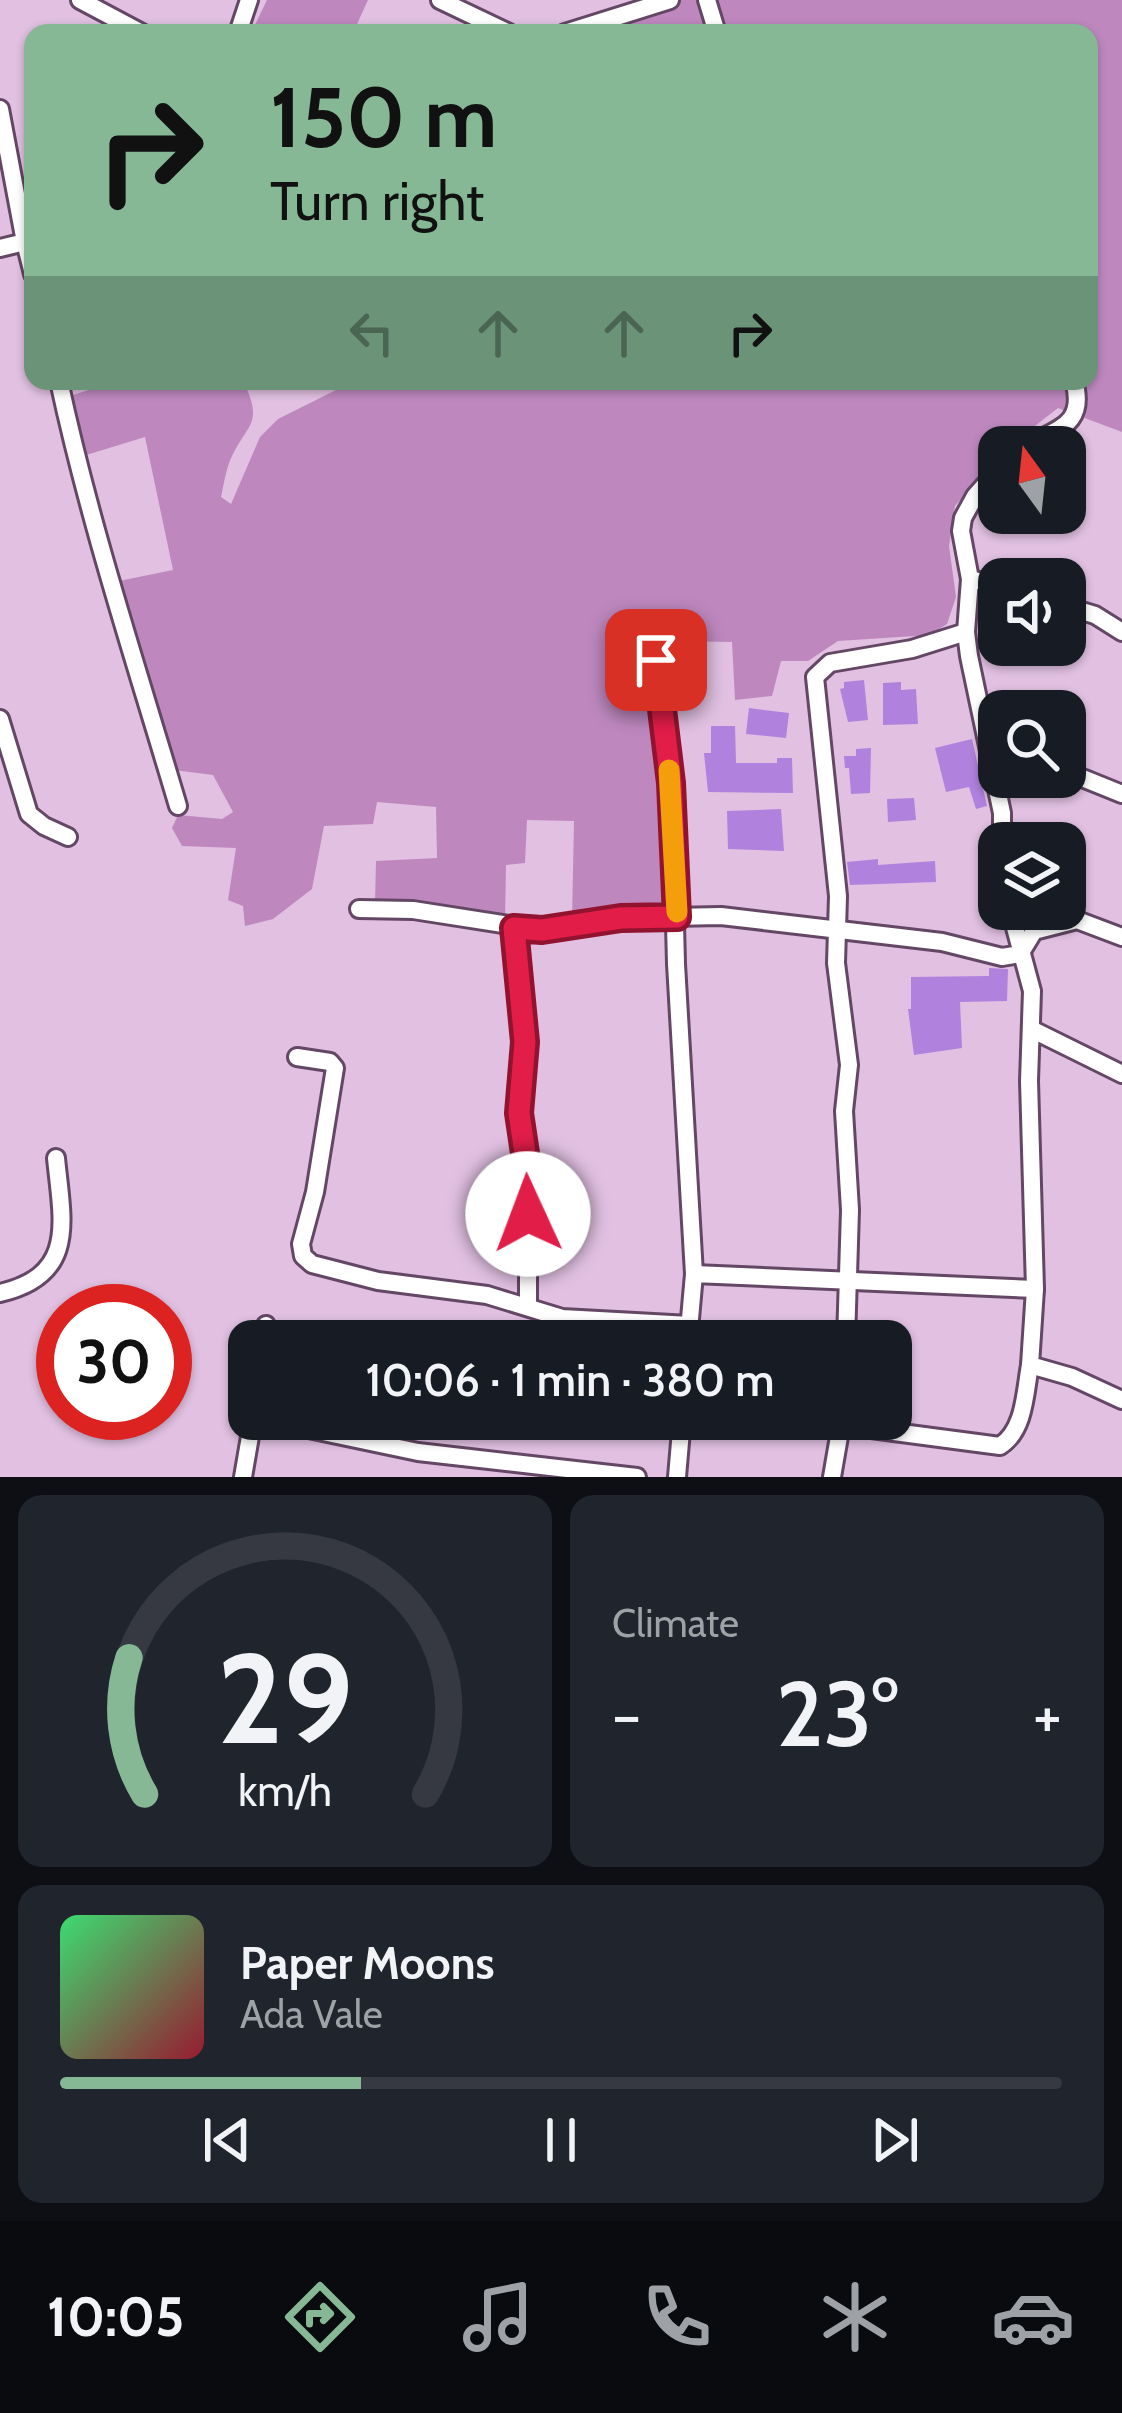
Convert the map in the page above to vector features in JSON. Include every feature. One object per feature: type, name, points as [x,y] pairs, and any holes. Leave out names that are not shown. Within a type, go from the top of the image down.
[{"type":"street","points":[[80,0],[125,24]]},
{"type":"street","points":[[440,0],[490,24]]},
{"type":"street","points":[[594,24],[670,0]]},
{"type":"street","points":[[1,116],[24,237]]},
{"type":"street","points":[[61,390],[89,513],[178,806]]},
{"type":"street","points":[[1063,426],[1078,406],[1075,390]]},
{"type":"street","points":[[978,498],[963,518],[961,531],[970,579],[965,632],[980,690]]},
{"type":"street","points":[[970,579],[978,581]]},
{"type":"street","points":[[1086,612],[1122,632]]},
{"type":"street","points":[[847,1320],[850,1210],[844,1111],[849,1065],[836,963],[839,931],[815,677],[830,662],[912,649],[965,632]]},
{"type":"street","points":[[656,660],[671,783],[694,1274],[690,1320]]},
{"type":"street","points":[[0,719],[29,814],[68,837]]},
{"type":"street","points":[[1086,779],[1122,794]]},
{"type":"street","points":[[359,909],[412,910],[542,930],[621,918],[741,917],[942,942],[1001,957],[1020,955]]},
{"type":"street","points":[[1020,955],[1034,931],[1053,924],[1077,920],[1122,937]]},
{"type":"street","points":[[514,928],[525,1042],[519,1113],[528,1188],[528,1306]]},
{"type":"street","points":[[912,1433],[1000,1446],[1012,1438],[1030,1365],[1035,1289],[1029,1081],[1032,991],[1015,930]]},
{"type":"street","points":[[1031,1029],[1122,1074]]},
{"type":"street","points":[[298,1057],[330,1062],[335,1068],[315,1192],[301,1244],[303,1256],[312,1264],[378,1281],[488,1295],[579,1320]]},
{"type":"street","points":[[0,1293],[30,1283],[61,1248],[56,1158]]},
{"type":"street","points":[[694,1274],[1035,1289]]},
{"type":"street","points":[[1030,1365],[1072,1377],[1122,1400]]},
{"type":"street","points":[[243,1477],[251,1440]]},
{"type":"street","points":[[359,1440],[418,1452],[637,1477]]},
{"type":"street","points":[[677,1477],[680,1440]]},
{"type":"street","points":[[832,1477],[838,1440]]},
{"type":"shaded area","points":[[267,0],[368,0],[357,24],[255,24]]},
{"type":"shaded area","points":[[663,0],[1122,0],[1122,432],[1058,408],[1035,426],[978,426],[978,479],[955,506],[949,546],[956,597],[947,624],[930,635],[838,641],[808,661],[781,661],[772,696],[735,700],[732,642],[673,641],[650,654],[669,904],[572,919],[574,821],[527,820],[525,863],[506,865],[505,919],[375,903],[376,861],[437,858],[436,807],[377,802],[373,824],[324,826],[312,889],[273,919],[245,926],[243,906],[228,900],[236,848],[182,846],[172,828],[178,815],[222,819],[233,812],[213,775],[174,770],[119,581],[173,570],[145,437],[83,456],[70,396],[89,390],[247,390],[253,414],[232,456],[221,497],[231,504],[260,437],[278,419],[336,390],[1098,390],[1098,24],[600,24]]},
{"type":"building","points":[[864,680],[868,720],[848,722],[840,689],[844,682]]},
{"type":"building","points":[[901,682],[901,690],[916,689],[918,724],[883,725],[883,683]]},
{"type":"building","points":[[749,708],[789,713],[786,738],[746,734]]},
{"type":"building","points":[[711,726],[735,726],[736,763],[777,763],[777,758],[792,758],[793,793],[708,792],[704,753],[711,753]]},
{"type":"building","points":[[972,739],[978,798],[985,798],[987,806],[976,809],[969,787],[946,792],[935,748]]},
{"type":"building","points":[[871,748],[870,793],[851,794],[844,756]]},
{"type":"building","points":[[914,798],[916,820],[888,822],[887,799]]},
{"type":"building","points":[[781,809],[784,851],[728,849],[727,811]]},
{"type":"building","points":[[878,859],[878,865],[935,861],[936,882],[850,885],[847,862]]},
{"type":"building","points":[[989,968],[1008,969],[1007,1001],[960,1002],[962,1048],[914,1055],[908,1009],[911,977],[989,976]]},
{"type":"slow traffic","points":[[669,770],[677,912]]},
{"type":"route","points":[[528,1214],[519,1113],[525,1042],[514,928],[542,930],[621,918],[677,917],[671,783],[656,660]]}]
